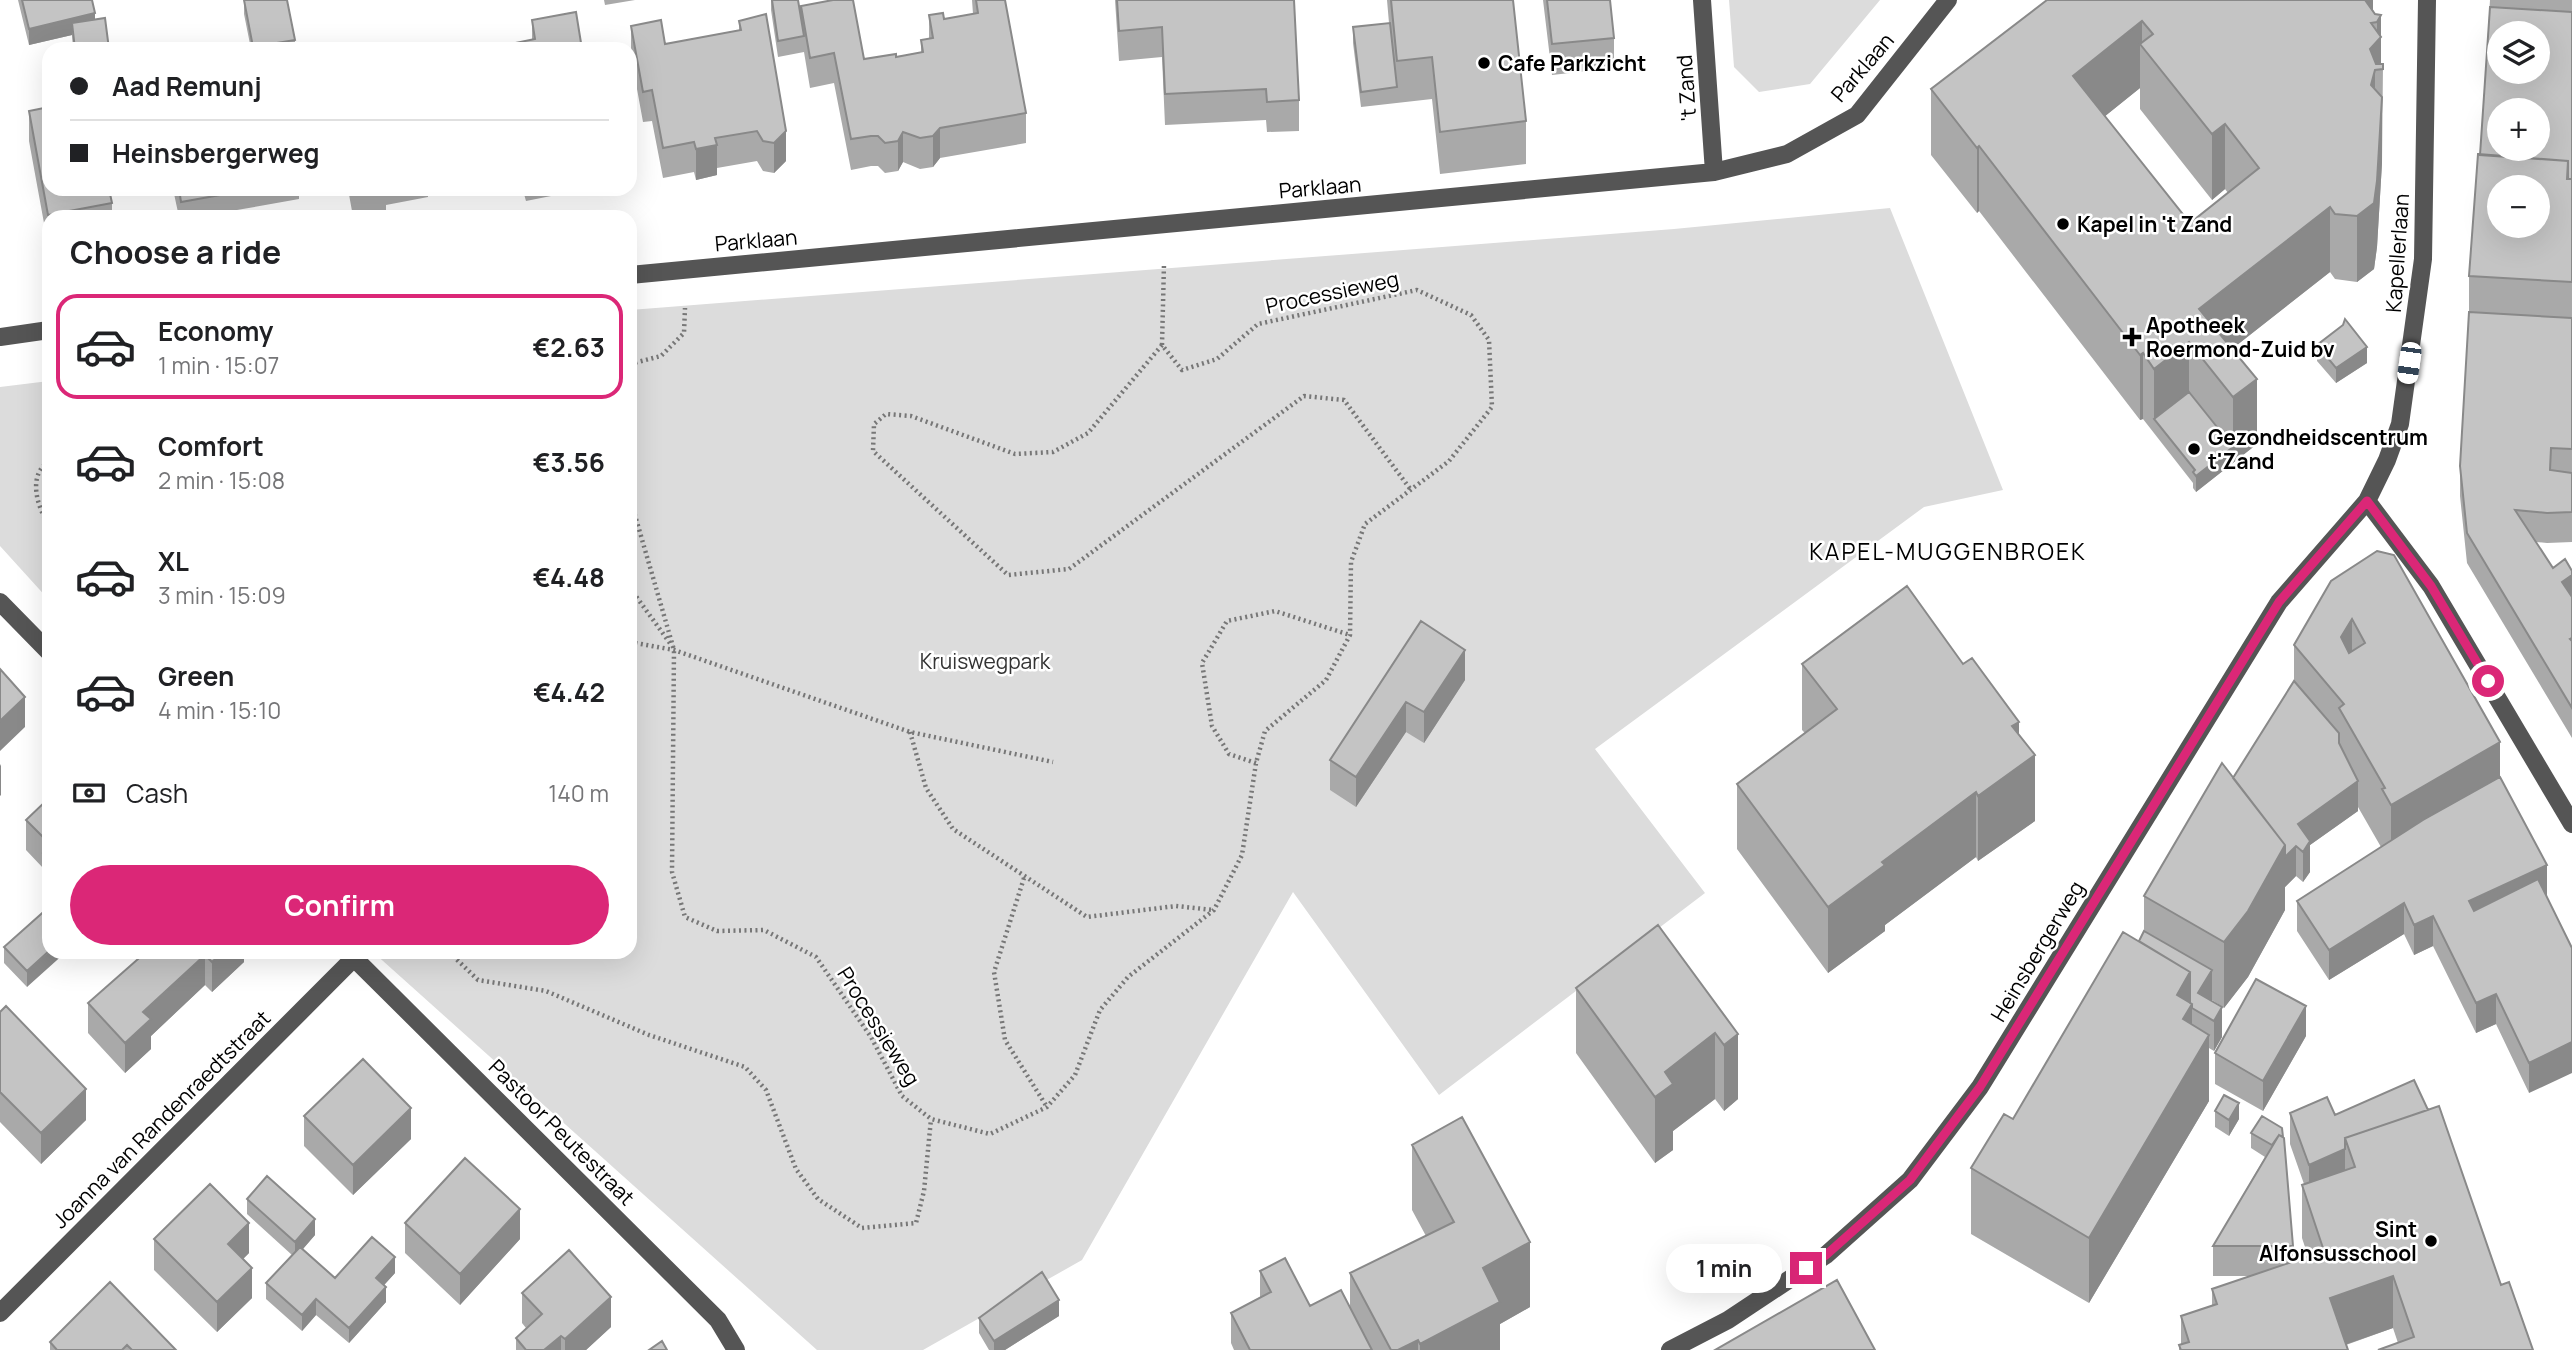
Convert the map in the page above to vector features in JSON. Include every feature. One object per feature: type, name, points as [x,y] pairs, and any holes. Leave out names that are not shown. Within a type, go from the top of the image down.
[{"type":"street","name":"'t Zand","points":[[1702,0],[1714,172]]},
{"type":"street","name":"Parklaan","points":[[637,274],[1714,172],[1787,153],[1857,115],[1948,0]]},
{"type":"street","name":"Kapellerlaan","points":[[2367,501],[2387,460],[2400,424],[2424,259],[2427,0]]},
{"type":"street","points":[[0,337],[42,331]]},
{"type":"street","points":[[2367,501],[2431,586],[2572,824]]},
{"type":"street","name":"Heinsbergerweg","points":[[1670,1350],[1728,1320],[1826,1255],[1910,1180],[1980,1087],[2279,602],[2367,501]]},
{"type":"street","points":[[0,602],[42,645]]},
{"type":"street","name":"Joanna van Randenraedtstraat","points":[[0,1313],[347,959]]},
{"type":"street","name":"Pastoor Peutestraat","points":[[355,959],[718,1320],[736,1350]]},
{"type":"path","points":[[1165,224],[1162,345],[1088,433],[1053,452],[1015,454],[911,416],[886,414],[874,424],[873,451],[1008,575],[1069,569],[1304,396],[1344,400],[1411,490]]},
{"type":"path","points":[[637,363],[661,356],[684,333],[685,269]]},
{"type":"path","name":"Processieweg","points":[[637,522],[674,650],[672,872],[685,917],[717,931],[764,930],[816,957],[871,1037],[902,1096],[931,1119],[990,1134],[1047,1107],[1075,1075],[1100,1010],[1128,977],[1214,910],[1242,855],[1255,763],[1265,731],[1326,680],[1350,635],[1350,562],[1365,524],[1449,461],[1492,407],[1489,340],[1471,315],[1418,290],[1258,324],[1217,359],[1182,370],[1162,345]]},
{"type":"path","points":[[42,466],[38,469],[35,480],[42,502]]},
{"type":"path","points":[[637,598],[674,650]]},
{"type":"path","points":[[1255,763],[1229,754],[1212,726],[1202,663],[1227,621],[1275,611],[1350,635]]},
{"type":"path","points":[[637,643],[674,650],[910,732],[1053,762]]},
{"type":"path","points":[[910,732],[926,789],[953,829],[1087,917],[1176,906],[1214,910]]},
{"type":"path","points":[[1024,878],[994,972],[1005,1040],[1047,1107]]},
{"type":"path","points":[[456,959],[478,980],[546,991],[649,1035],[746,1067],[766,1090],[796,1169],[818,1199],[862,1228],[916,1223],[923,1191],[931,1119]]},
{"type":"green space","points":[[1729,0],[1880,0],[1810,84],[1759,92],[1734,67]]},
{"type":"green space","name":"Kruiswegpark","points":[[1890,208],[2003,490],[1924,507],[1595,749],[1705,893],[1439,1095],[1293,892],[1082,1260],[923,1350],[817,1350],[381,959],[637,959],[637,309],[1674,229]]},
{"type":"green space","points":[[42,382],[42,592],[0,546],[0,387]]},
{"type":"building","points":[[22,0],[92,0],[95,13],[29,29]]},
{"type":"building","points":[[244,0],[287,0],[295,40],[252,42]]},
{"type":"building","points":[[772,0],[798,0],[804,36],[778,41]]},
{"type":"building","points":[[833,0],[853,0],[864,59],[923,52],[921,40],[933,38],[929,15],[943,13],[944,19],[978,13],[976,0],[1005,0],[1026,113],[940,128],[933,136],[920,138],[903,132],[898,141],[885,143],[878,136],[851,139],[834,53],[810,58],[801,6]]},
{"type":"building","points":[[1117,0],[1294,0],[1299,100],[1267,102],[1266,89],[1165,94],[1162,27],[1119,31]]},
{"type":"building","points":[[1391,0],[1513,0],[1526,121],[1440,132],[1432,57],[1397,61]]},
{"type":"building","points":[[1547,0],[1610,0],[1614,38],[1552,44]]},
{"type":"building","name":"Kapel in 't Zand","points":[[2047,0],[2365,0],[2375,14],[2381,15],[2377,22],[2371,23],[2381,37],[2370,49],[2376,64],[2383,64],[2383,69],[2375,70],[2371,85],[2382,97],[2374,203],[2357,216],[2335,214],[2330,207],[2199,309],[2257,379],[2233,397],[2189,342],[2154,369],[2143,353],[2140,355],[1979,146],[1977,148],[1931,89]],"holes":[[[2142,21],[2153,34],[2140,44],[2212,134],[2225,124],[2259,168],[2190,223],[2073,76]]]},
{"type":"building","points":[[2490,7],[2572,12],[2572,179],[2568,179],[2568,161],[2550,160],[2550,98],[2487,98],[2487,155],[2480,155],[2487,51],[2487,84],[2550,84],[2550,21],[2489,21]]},
{"type":"building","points":[[576,12],[581,42],[520,42],[535,39],[532,20]]},
{"type":"building","points":[[766,14],[786,131],[774,143],[763,141],[757,131],[715,138],[717,145],[696,149],[694,142],[663,148],[652,90],[643,92],[637,42],[634,42],[631,26],[661,20],[665,44],[741,30],[739,21]]},
{"type":"building","points":[[105,18],[108,42],[74,42],[72,23]]},
{"type":"building","points":[[1390,23],[1397,87],[1361,92],[1353,27]]},
{"type":"building","points":[[42,108],[42,182],[29,111]]},
{"type":"building","points":[[2478,154],[2487,155],[2487,161],[2568,161],[2567,179],[2572,179],[2572,282],[2469,276]]},
{"type":"building","points":[[45,196],[110,196],[112,203],[75,210],[47,210]]},
{"type":"building","points":[[180,196],[215,196],[181,202]]},
{"type":"building","points":[[2469,312],[2572,318],[2572,449],[2551,448],[2550,470],[2572,473],[2572,512],[2515,510],[2553,568],[2565,559],[2572,571],[2572,575],[2562,582],[2572,597],[2572,708],[2467,533],[2460,466]]},
{"type":"building","points":[[2345,319],[2367,347],[2336,368],[2317,345],[2343,325]]},
{"type":"building","name":"Gezondheidscentrum t'Zand","points":[[2189,392],[2233,447],[2196,476],[2193,472],[2195,470],[2154,419]]},
{"type":"building","points":[[2377,551],[2394,555],[2500,742],[2391,805],[2382,789],[2385,788],[2339,708],[2344,704],[2294,645],[2331,581]],"holes":[[[2352,619],[2365,643],[2349,653],[2341,637]]]},
{"type":"building","points":[[1907,586],[1963,664],[1972,658],[2019,722],[2012,726],[2035,755],[1978,796],[1976,792],[1882,862],[1885,865],[1828,907],[1737,784],[1837,709],[1802,664]]},
{"type":"building","points":[[1421,621],[1465,650],[1424,712],[1406,702],[1356,777],[1330,760]]},
{"type":"building","points":[[0,669],[25,697],[0,721]]},
{"type":"building","points":[[2294,681],[2339,733],[2339,743],[2358,781],[2298,824],[2310,841],[2303,852],[2296,846],[2285,857],[2285,845],[2233,778]]},
{"type":"building","points":[[2222,763],[2285,845],[2248,911],[2224,942],[2144,896]]},
{"type":"building","points":[[2500,777],[2547,865],[2469,901],[2474,911],[2538,879],[2572,948],[2572,1042],[2529,1063],[2496,994],[2476,1003],[2433,916],[2414,925],[2404,903],[2329,950],[2297,901],[2423,820]]},
{"type":"building","points":[[42,805],[42,836],[26,820]]},
{"type":"building","points":[[42,913],[42,957],[27,971],[4,947]]},
{"type":"building","points":[[1658,925],[1738,1034],[1724,1045],[1715,1033],[1665,1072],[1673,1084],[1655,1097],[1576,988]]},
{"type":"building","points":[[2144,931],[2212,970],[2198,993],[2222,1007],[2214,1021],[2192,1008],[2190,972],[2139,941]]},
{"type":"building","points":[[2123,932],[2190,972],[2177,995],[2192,1004],[2183,1019],[2209,1035],[2089,1238],[1971,1168],[2004,1114],[2013,1119]]},
{"type":"building","points":[[138,959],[201,959],[143,1012],[151,1019],[125,1043],[88,1003]]},
{"type":"building","points":[[2256,979],[2306,1006],[2263,1081],[2215,1053]]},
{"type":"building","points":[[6,1006],[86,1089],[41,1133],[0,1092],[0,1012]]},
{"type":"building","points":[[363,1059],[411,1108],[353,1165],[304,1116]]},
{"type":"building","points":[[2414,1080],[2428,1110],[2345,1138],[2345,1149],[2309,1165],[2290,1113],[2327,1097],[2335,1115]]},
{"type":"building","points":[[2224,1095],[2239,1103],[2229,1120],[2215,1111]]},
{"type":"building","points":[[2439,1106],[2501,1285],[2509,1282],[2533,1350],[2378,1350],[2414,1337],[2393,1276],[2330,1298],[2348,1350],[2181,1350],[2179,1345],[2189,1342],[2181,1316],[2217,1304],[2212,1289],[2324,1251],[2302,1185],[2355,1167],[2345,1138]]},
{"type":"building","points":[[2262,1116],[2282,1128],[2283,1137],[2279,1135],[2272,1145],[2251,1133]]},
{"type":"building","points":[[1462,1117],[1530,1242],[1483,1268],[1500,1302],[1420,1344],[1418,1340],[1398,1350],[1391,1350],[1350,1273],[1454,1222],[1412,1145]]},
{"type":"building","points":[[2279,1135],[2284,1138],[2293,1246],[2213,1246]]},
{"type":"building","points":[[465,1158],[520,1209],[460,1274],[405,1223]]},
{"type":"building","points":[[267,1176],[315,1219],[295,1242],[247,1199]]},
{"type":"building","points":[[210,1184],[249,1223],[228,1244],[252,1268],[217,1302],[154,1239]]},
{"type":"building","points":[[372,1237],[395,1257],[376,1278],[386,1287],[349,1328],[316,1299],[302,1315],[266,1283],[300,1247],[335,1278]]},
{"type":"building","points":[[569,1250],[611,1297],[565,1339],[561,1336],[544,1350],[526,1350],[516,1338],[542,1314],[522,1293]]},
{"type":"building","points":[[1285,1258],[1310,1306],[1341,1290],[1372,1350],[1250,1350],[1231,1313],[1271,1292],[1260,1271]]},
{"type":"building","points":[[1042,1272],[1059,1300],[994,1341],[979,1318]]},
{"type":"building","points":[[1837,1280],[1875,1350],[1715,1350]]},
{"type":"building","points":[[110,1282],[176,1350],[132,1350],[127,1345],[122,1350],[57,1350],[50,1342]]},
{"type":"building","points":[[662,1341],[667,1350],[649,1350]]},
{"type":"place","name":"Cafe Parkzicht","points":[[1484,63]]},
{"type":"place","name":"Kapel in 't Zand","points":[[2063,224]]},
{"type":"place","name":"Apotheek Roermond-Zuid bv","points":[[2132,337]]},
{"type":"place","name":"Gezondheidscentrum t'Zand","points":[[2194,449]]},
{"type":"place","name":"Sint Alfonsusschool","points":[[2431,1241]]},
{"type":"district","name":"KAPEL-MUGGENBROEK","points":[[1948,551]]},
{"type":"route","points":[[1806,1268],[1826,1255],[1910,1180],[1980,1087],[2279,602],[2367,501],[2431,586],[2488,681]]}]
